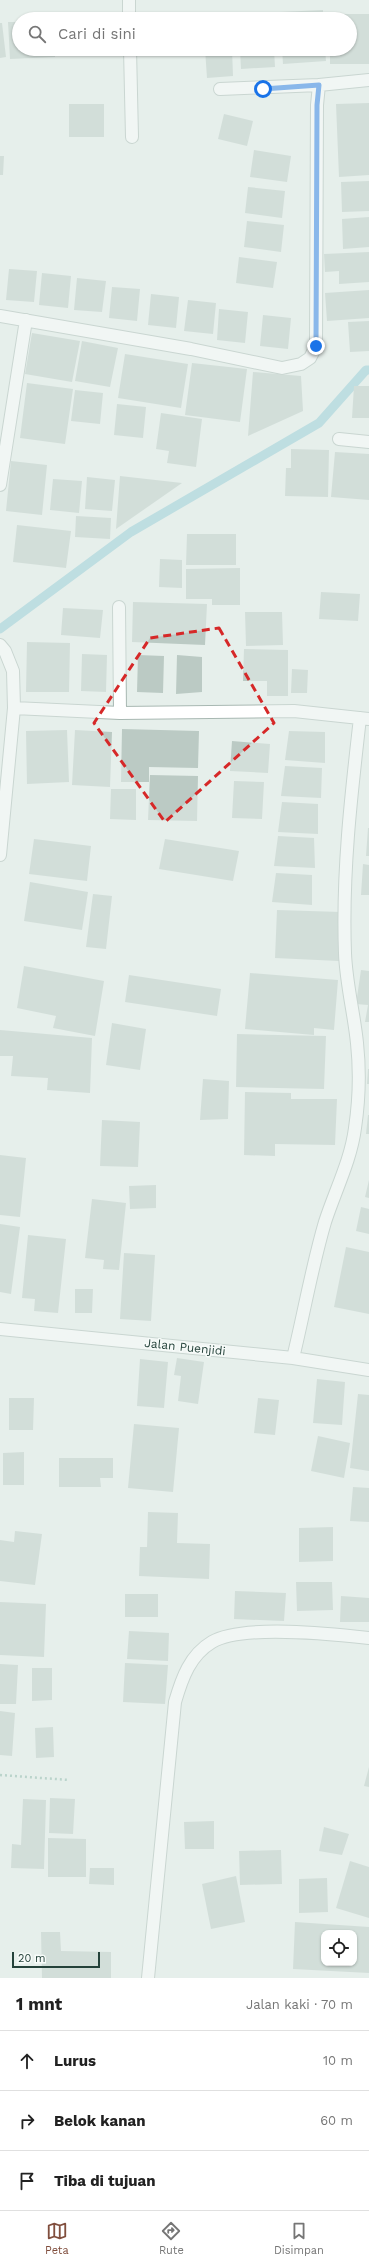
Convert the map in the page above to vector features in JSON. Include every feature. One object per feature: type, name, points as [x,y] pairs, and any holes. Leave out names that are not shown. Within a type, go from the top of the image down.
[{"type":"street","points":[[129,0],[129,12]]},
{"type":"street","points":[[130,56],[132,137]]},
{"type":"street","points":[[220,90],[319,85],[369,80]]},
{"type":"street","points":[[0,316],[282,368],[301,364],[310,358],[316,346],[317,105],[319,85]]},
{"type":"street","points":[[0,485],[26,320]]},
{"type":"street","points":[[339,439],[369,442]]},
{"type":"street","points":[[119,607],[120,713]]},
{"type":"street","points":[[0,855],[14,708],[13,670],[3,648]]},
{"type":"street","points":[[14,708],[120,713],[294,711],[364,718],[345,878],[345,954],[350,1004],[357,1043],[358,1103],[355,1130],[347,1160],[318,1246],[293,1358]]},
{"type":"street","name":"Jalan Puenjidi","points":[[0,1329],[293,1358],[369,1370]]},
{"type":"street","points":[[148,1978],[175,1702],[182,1676],[192,1660],[212,1642],[239,1633],[324,1633],[369,1638]]},
{"type":"path","points":[[0,1775],[69,1780]]},
{"type":"highlighted area","points":[[219,628],[274,723],[165,822],[94,723],[150,638]]},
{"type":"building","points":[[323,10],[323,12],[280,12]]},
{"type":"building","points":[[357,14],[369,14],[369,64],[330,64],[330,56],[357,56]]},
{"type":"building","points":[[8,22],[12,22],[12,56],[55,56],[55,57],[10,59]]},
{"type":"building","points":[[0,23],[2,23],[6,57],[0,58]]},
{"type":"building","points":[[205,56],[232,56],[233,76],[207,78]]},
{"type":"building","points":[[240,56],[274,56],[275,67],[241,69]]},
{"type":"building","points":[[282,56],[326,56],[326,61],[283,64]]},
{"type":"building","points":[[369,103],[369,175],[339,177],[336,104]]},
{"type":"building","points":[[69,104],[104,104],[104,137],[69,137]]},
{"type":"building","points":[[224,114],[253,121],[247,146],[218,139]]},
{"type":"building","points":[[254,150],[291,156],[287,182],[250,177]]},
{"type":"building","points":[[0,156],[4,156],[3,175],[0,175]]},
{"type":"building","points":[[369,181],[369,211],[342,212],[341,182]]},
{"type":"building","points":[[248,187],[285,191],[282,218],[245,213]]},
{"type":"building","points":[[369,217],[369,247],[343,249],[342,219]]},
{"type":"building","points":[[247,221],[284,225],[281,252],[244,247]]},
{"type":"building","points":[[369,252],[369,282],[339,284],[339,271],[325,272],[324,254]]},
{"type":"building","points":[[239,257],[277,262],[273,288],[236,283]]},
{"type":"building","points":[[9,269],[37,271],[34,302],[6,300]]},
{"type":"building","points":[[42,273],[71,276],[68,308],[39,305]]},
{"type":"building","points":[[77,278],[106,281],[102,312],[74,310]]},
{"type":"building","points":[[112,287],[140,289],[137,321],[109,318]]},
{"type":"building","points":[[369,290],[369,318],[327,321],[325,293]]},
{"type":"building","points":[[151,294],[179,297],[176,328],[148,325]]},
{"type":"building","points":[[188,300],[216,303],[213,334],[184,331]]},
{"type":"building","points":[[219,309],[248,312],[245,343],[217,340]]},
{"type":"building","points":[[263,315],[291,318],[288,349],[260,346]]},
{"type":"building","points":[[369,321],[369,351],[350,352],[348,322]]},
{"type":"building","points":[[32,333],[80,341],[72,382],[25,374]]},
{"type":"building","points":[[82,341],[118,348],[110,387],[75,381]]},
{"type":"building","points":[[125,354],[188,364],[181,408],[118,398]]},
{"type":"building","points":[[192,363],[247,369],[240,422],[185,415]]},
{"type":"building","points":[[253,372],[301,376],[303,411],[248,436]]},
{"type":"building","points":[[27,383],[73,389],[65,444],[20,438]]},
{"type":"building","points":[[354,386],[369,386],[369,418],[352,418]]},
{"type":"building","points":[[75,390],[103,393],[100,424],[71,421]]},
{"type":"building","points":[[117,404],[146,407],[143,438],[114,435]]},
{"type":"building","points":[[161,413],[202,419],[196,467],[167,463],[169,451],[156,449]]},
{"type":"building","points":[[291,449],[329,450],[328,497],[285,496],[286,468],[291,468]]},
{"type":"building","points":[[335,452],[369,454],[369,500],[331,497]]},
{"type":"building","points":[[11,461],[47,465],[42,515],[6,511]]},
{"type":"building","points":[[120,476],[182,483],[116,529]]},
{"type":"building","points":[[87,477],[115,480],[112,511],[85,509]]},
{"type":"building","points":[[53,479],[82,481],[79,513],[50,510]]},
{"type":"building","points":[[76,516],[111,518],[110,539],[75,537]]},
{"type":"building","points":[[17,525],[71,531],[66,568],[13,562]]},
{"type":"building","points":[[187,534],[236,534],[236,565],[186,565]]},
{"type":"building","points":[[160,559],[182,560],[182,588],[159,587]]},
{"type":"building","points":[[240,568],[240,605],[212,605],[212,599],[186,599],[186,569]]},
{"type":"building","points":[[321,592],[360,594],[358,621],[319,619]]},
{"type":"building","points":[[133,602],[207,604],[205,645],[132,642]]},
{"type":"building","points":[[63,608],[103,610],[100,638],[61,635]]},
{"type":"building","points":[[245,612],[282,612],[283,645],[246,646]]},
{"type":"building","points":[[27,642],[70,643],[69,692],[26,692]]},
{"type":"building","points":[[244,649],[288,650],[288,696],[267,696],[267,681],[243,681]]},
{"type":"building","points":[[82,654],[107,655],[106,692],[81,691]]},
{"type":"building","points":[[138,655],[164,656],[163,693],[137,692]]},
{"type":"building","points":[[177,655],[202,657],[202,692],[176,694]]},
{"type":"building","points":[[292,669],[308,670],[307,693],[291,693]]},
{"type":"building","points":[[122,729],[199,731],[198,768],[149,767],[149,782],[121,782]]},
{"type":"building","points":[[67,730],[69,782],[27,784],[26,731]]},
{"type":"building","points":[[75,730],[112,732],[110,787],[72,785]]},
{"type":"building","points":[[289,731],[325,732],[325,763],[285,760]]},
{"type":"building","points":[[232,741],[270,744],[268,773],[230,771]]},
{"type":"building","points":[[285,766],[322,768],[321,798],[281,796]]},
{"type":"building","points":[[150,775],[198,776],[197,821],[148,820]]},
{"type":"building","points":[[234,781],[264,782],[262,819],[232,818]]},
{"type":"building","points":[[111,789],[136,789],[136,820],[110,819]]},
{"type":"building","points":[[282,802],[318,804],[318,834],[278,832]]},
{"type":"building","points":[[368,828],[369,856],[366,856]]},
{"type":"building","points":[[278,836],[314,838],[315,868],[274,866]]},
{"type":"building","points":[[34,839],[91,846],[87,881],[29,874]]},
{"type":"building","points":[[165,839],[239,851],[233,881],[159,869]]},
{"type":"building","points":[[363,864],[369,865],[369,895],[361,895]]},
{"type":"building","points":[[276,873],[312,875],[312,905],[272,902]]},
{"type":"building","points":[[30,882],[88,892],[82,930],[24,921]]},
{"type":"building","points":[[93,894],[112,896],[106,949],[86,947]]},
{"type":"building","points":[[277,910],[341,912],[339,961],[275,958]]},
{"type":"building","points":[[24,966],[104,981],[95,1036],[53,1028],[56,1016],[17,1008]]},
{"type":"building","points":[[361,970],[369,971],[369,1022],[365,1022],[368,1005],[356,1004]]},
{"type":"building","points":[[250,973],[338,980],[334,1030],[314,1028],[314,1035],[245,1029]]},
{"type":"building","points":[[129,975],[221,989],[217,1016],[125,1002]]},
{"type":"building","points":[[112,1023],[146,1029],[140,1070],[106,1065]]},
{"type":"building","points":[[0,1030],[92,1038],[90,1093],[47,1090],[48,1078],[11,1076],[13,1056],[0,1056]]},
{"type":"building","points":[[237,1034],[326,1036],[324,1089],[236,1087]]},
{"type":"building","points":[[368,1069],[369,1084],[367,1084]]},
{"type":"building","points":[[203,1079],[229,1081],[228,1119],[200,1120]]},
{"type":"building","points":[[245,1092],[291,1093],[291,1099],[337,1099],[335,1145],[275,1144],[275,1156],[244,1155]]},
{"type":"building","points":[[368,1115],[369,1134],[366,1134]]},
{"type":"building","points":[[102,1120],[140,1122],[138,1167],[100,1166]]},
{"type":"building","points":[[0,1155],[26,1158],[20,1217],[0,1215]]},
{"type":"building","points":[[369,1180],[369,1198],[365,1197]]},
{"type":"building","points":[[156,1185],[156,1208],[130,1209],[129,1186]]},
{"type":"building","points":[[92,1199],[126,1203],[119,1270],[103,1269],[104,1260],[85,1258]]},
{"type":"building","points":[[361,1207],[369,1209],[369,1234],[356,1231]]},
{"type":"building","points":[[0,1224],[20,1227],[11,1294],[0,1292]]},
{"type":"building","points":[[28,1235],[66,1239],[58,1313],[34,1311],[35,1299],[22,1298]]},
{"type":"building","points":[[346,1247],[369,1252],[369,1314],[334,1307]]},
{"type":"building","points":[[124,1253],[155,1255],[151,1321],[120,1319]]},
{"type":"building","points":[[75,1289],[93,1289],[92,1313],[75,1313]]},
{"type":"building","points":[[177,1358],[204,1362],[198,1404],[178,1401],[181,1376],[174,1375]]},
{"type":"building","points":[[140,1359],[168,1362],[164,1408],[137,1406]]},
{"type":"building","points":[[317,1379],[345,1382],[342,1425],[313,1423]]},
{"type":"building","points":[[358,1394],[369,1395],[369,1471],[350,1468]]},
{"type":"building","points":[[9,1398],[34,1398],[33,1430],[9,1430]]},
{"type":"building","points":[[258,1398],[279,1400],[275,1435],[254,1433]]},
{"type":"building","points":[[134,1424],[179,1428],[173,1492],[128,1488]]},
{"type":"building","points":[[318,1436],[350,1443],[344,1478],[311,1471]]},
{"type":"building","points":[[24,1452],[24,1485],[3,1485],[3,1453]]},
{"type":"building","points":[[59,1458],[113,1458],[113,1478],[100,1478],[101,1487],[59,1487]]},
{"type":"building","points":[[353,1487],[369,1488],[369,1522],[350,1521]]},
{"type":"building","points":[[148,1512],[178,1513],[177,1543],[210,1544],[209,1579],[139,1576],[140,1547],[147,1547]]},
{"type":"building","points":[[333,1527],[333,1561],[299,1562],[299,1528]]},
{"type":"building","points":[[15,1531],[42,1534],[35,1585],[0,1581],[0,1540],[14,1542]]},
{"type":"building","points":[[296,1582],[332,1582],[333,1610],[297,1611]]},
{"type":"building","points":[[235,1591],[286,1593],[284,1621],[234,1619]]},
{"type":"building","points":[[125,1594],[158,1594],[158,1617],[125,1617]]},
{"type":"building","points":[[341,1596],[369,1598],[369,1622],[340,1622]]},
{"type":"building","points":[[0,1602],[46,1604],[44,1657],[0,1655]]},
{"type":"building","points":[[129,1631],[169,1633],[168,1661],[127,1659]]},
{"type":"building","points":[[125,1663],[168,1665],[165,1704],[123,1702]]},
{"type":"building","points":[[0,1664],[18,1665],[16,1704],[0,1704]]},
{"type":"building","points":[[32,1668],[52,1668],[52,1700],[32,1701]]},
{"type":"building","points":[[0,1711],[15,1713],[12,1756],[0,1755]]},
{"type":"building","points":[[53,1727],[54,1757],[36,1758],[35,1728]]},
{"type":"building","points":[[369,1767],[369,1787],[364,1786]]},
{"type":"building","points":[[50,1798],[75,1799],[73,1834],[49,1833]]},
{"type":"building","points":[[23,1799],[46,1800],[44,1869],[11,1868],[12,1844],[21,1845]]},
{"type":"building","points":[[214,1821],[214,1849],[185,1849],[184,1822]]},
{"type":"building","points":[[324,1827],[349,1834],[342,1855],[319,1851]]},
{"type":"building","points":[[48,1838],[86,1839],[86,1877],[48,1877]]},
{"type":"building","points":[[281,1850],[282,1884],[240,1885],[239,1851]]},
{"type":"building","points":[[350,1861],[369,1867],[369,1918],[336,1908]]},
{"type":"building","points":[[90,1868],[114,1868],[114,1885],[89,1884]]},
{"type":"building","points":[[236,1876],[245,1922],[211,1929],[202,1884]]},
{"type":"building","points":[[327,1878],[328,1912],[299,1913],[299,1879]]},
{"type":"building","points":[[295,1922],[369,1927],[369,1973],[293,1969]]},
{"type":"building","points":[[41,1932],[60,1932],[61,1951],[111,1952],[111,1978],[42,1978]]},
{"type":"waterway","points":[[0,629],[131,532],[319,423],[366,370],[369,370]]},
{"type":"route","points":[[263,89],[319,85],[317,105],[316,346]]}]
